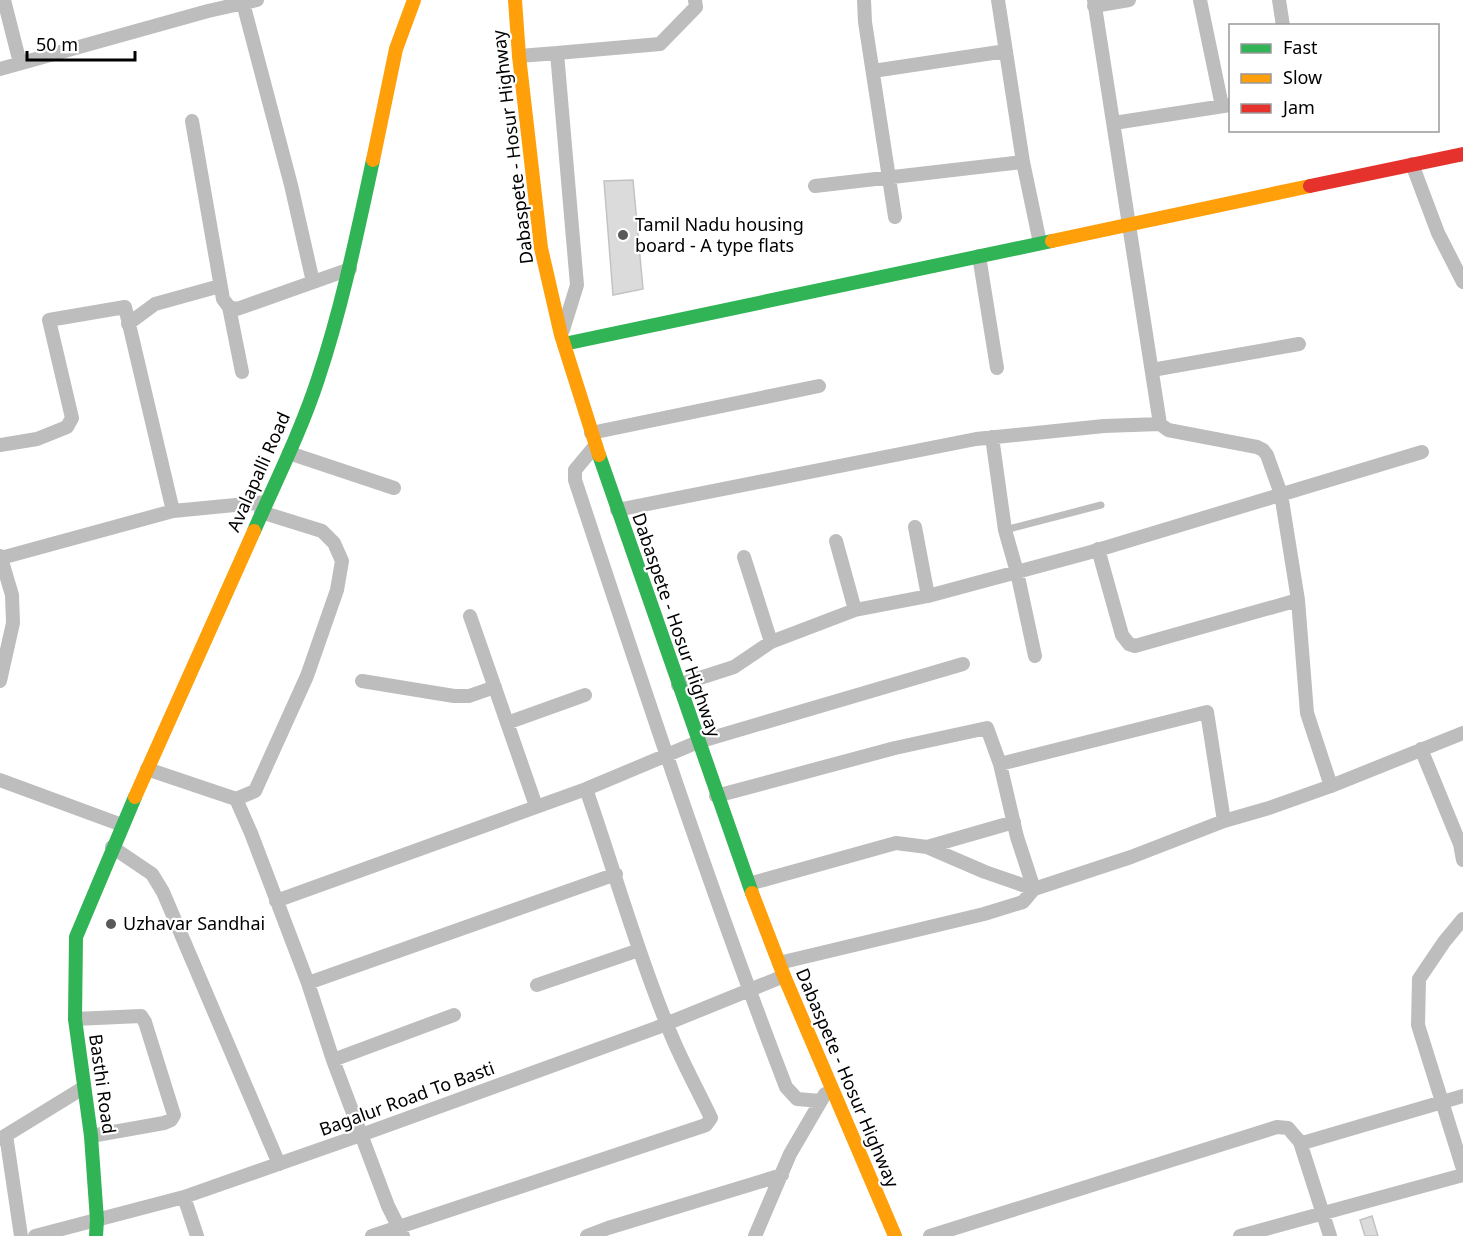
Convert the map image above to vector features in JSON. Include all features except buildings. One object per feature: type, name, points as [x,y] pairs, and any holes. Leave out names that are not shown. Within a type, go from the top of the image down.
[{"type":"main road","name":"Avalapalli Road","points":[[76,938],[111,847],[288,453],[318,380],[350,269],[396,49],[414,0]]},
{"type":"main road","name":"Dabaspete - Hosur Highway","points":[[515,0],[519,56],[541,248],[562,339],[617,510],[748,884],[784,976],[895,1236]]},
{"type":"main road","points":[[562,339],[979,256],[1463,154]]},
{"type":"main road","name":"Basthi Road","points":[[76,938],[75,1019],[91,1136],[96,1236]]},
{"type":"street","points":[[4,0],[20,63]]},
{"type":"street","points":[[0,69],[257,0]]},
{"type":"street","points":[[519,56],[660,44],[696,8],[695,0]]},
{"type":"street","points":[[864,0],[895,217]]},
{"type":"street","points":[[998,0],[1023,162],[1040,243]]},
{"type":"street","points":[[1129,0],[1094,3],[1160,424]]},
{"type":"street","points":[[1114,123],[1226,106],[1200,0]]},
{"type":"street","points":[[1279,0],[1283,24]]},
{"type":"street","points":[[243,3],[291,185],[313,282]]},
{"type":"street","points":[[873,72],[1006,51]]},
{"type":"street","points":[[557,53],[577,285],[562,339]]},
{"type":"street","points":[[192,122],[220,286],[223,299],[229,307],[242,372]]},
{"type":"street","points":[[815,186],[1023,162]]},
{"type":"street","points":[[1412,164],[1438,233],[1463,282]]},
{"type":"street","points":[[979,256],[997,368]]},
{"type":"street","points":[[229,307],[237,309],[350,269]]},
{"type":"street","points":[[128,324],[155,304],[220,286]]},
{"type":"street","points":[[0,445],[37,438],[67,427],[72,418],[49,320],[125,308],[173,511]]},
{"type":"street","points":[[1152,370],[1299,344]]},
{"type":"street","points":[[819,386],[593,439],[575,470],[574,480],[666,755],[749,991],[786,1087],[797,1099],[821,1101]]},
{"type":"street","points":[[617,510],[992,437],[1104,426],[1160,424],[1168,430],[1263,450],[1281,494],[1298,600],[1307,713],[1331,786]]},
{"type":"street","points":[[992,437],[1005,530],[1017,572],[1035,656]]},
{"type":"street","points":[[678,685],[734,667],[771,642],[855,610],[928,596],[1017,572],[1422,452]]},
{"type":"street","points":[[288,453],[394,488]]},
{"type":"street","points":[[0,681],[13,623],[12,595],[1,557],[173,511],[264,507],[322,531],[334,543],[342,561],[338,590],[307,676],[255,791],[236,799],[147,769]]},
{"type":"street","points":[[915,527],[928,596]]},
{"type":"street","points":[[836,541],[855,610]]},
{"type":"street","points":[[1098,549],[1122,635],[1129,644],[1135,646],[1298,600]]},
{"type":"street","points":[[744,557],[771,642]]},
{"type":"street","points":[[470,616],[536,806]]},
{"type":"street","points":[[276,901],[586,789],[698,742],[963,664]]},
{"type":"street","points":[[362,681],[454,696],[469,696],[495,687]]},
{"type":"street","points":[[507,723],[585,695]]},
{"type":"street","points":[[1000,764],[1207,712],[1224,821]]},
{"type":"street","points":[[716,795],[895,748],[987,728],[1000,764],[1034,889]]},
{"type":"street","points":[[779,963],[984,914],[1023,902],[1034,889],[1131,857],[1224,821],[1331,786],[1463,733]]},
{"type":"street","points":[[1422,749],[1460,844],[1463,860]]},
{"type":"street","points":[[0,780],[122,825]]},
{"type":"street","points":[[372,1236],[401,1231],[706,1125],[711,1118],[666,1024],[586,789]]},
{"type":"street","points":[[236,799],[308,983],[333,1060],[388,1206],[401,1231]]},
{"type":"street","points":[[927,847],[1014,822]]},
{"type":"street","points":[[748,884],[896,843],[927,847],[985,872],[1034,889]]},
{"type":"street","points":[[111,847],[152,874],[163,892],[279,1164]]},
{"type":"street","points":[[308,983],[616,874]]},
{"type":"street","points":[[1463,919],[1419,979],[1418,1025],[1463,1169]]},
{"type":"street","points":[[537,985],[639,950]]},
{"type":"street","name":"Bagalur Road To Basti","points":[[35,1236],[184,1197],[666,1024],[784,976]]},
{"type":"street","points":[[333,1060],[454,1015]]},
{"type":"street","points":[[75,1019],[141,1016],[146,1022],[174,1114],[171,1120],[164,1123],[91,1136]]},
{"type":"street","points":[[756,1236],[790,1154],[831,1085]]},
{"type":"street","points":[[21,1236],[3,1137],[83,1088]]},
{"type":"street","points":[[1300,1142],[1463,1096]]},
{"type":"street","points":[[930,1236],[1277,1127],[1288,1128],[1300,1142],[1330,1236]]},
{"type":"street","points":[[587,1236],[782,1175]]},
{"type":"street","points":[[1240,1236],[1463,1175]]},
{"type":"street","points":[[184,1197],[197,1236]]},
{"type":"lane","points":[[1005,530],[1101,505]]},
{"type":"traffic: fast","points":[[254,531],[296,437],[327,352],[342,298],[373,160]]},
{"type":"traffic: fast","points":[[564,344],[1052,241]]},
{"type":"traffic: fast","points":[[599,455],[752,893]]},
{"type":"traffic: fast","points":[[96,1236],[91,1136],[75,1019],[76,937],[135,797]]},
{"type":"traffic: slow","points":[[373,160],[396,49],[414,0]]},
{"type":"traffic: slow","points":[[515,0],[519,56],[541,248],[561,335],[599,455]]},
{"type":"traffic: slow","points":[[1052,241],[1310,186]]},
{"type":"traffic: slow","points":[[135,797],[254,531]]},
{"type":"traffic: slow","points":[[752,893],[784,976],[895,1236]]},
{"type":"traffic: jam","points":[[1310,186],[1463,154]]},
{"type":"place","name":"Tamil Nadu housing board - A type flats","points":[[623,235]]},
{"type":"place","name":"Uzhavar Sandhai","points":[[111,924]]}]
